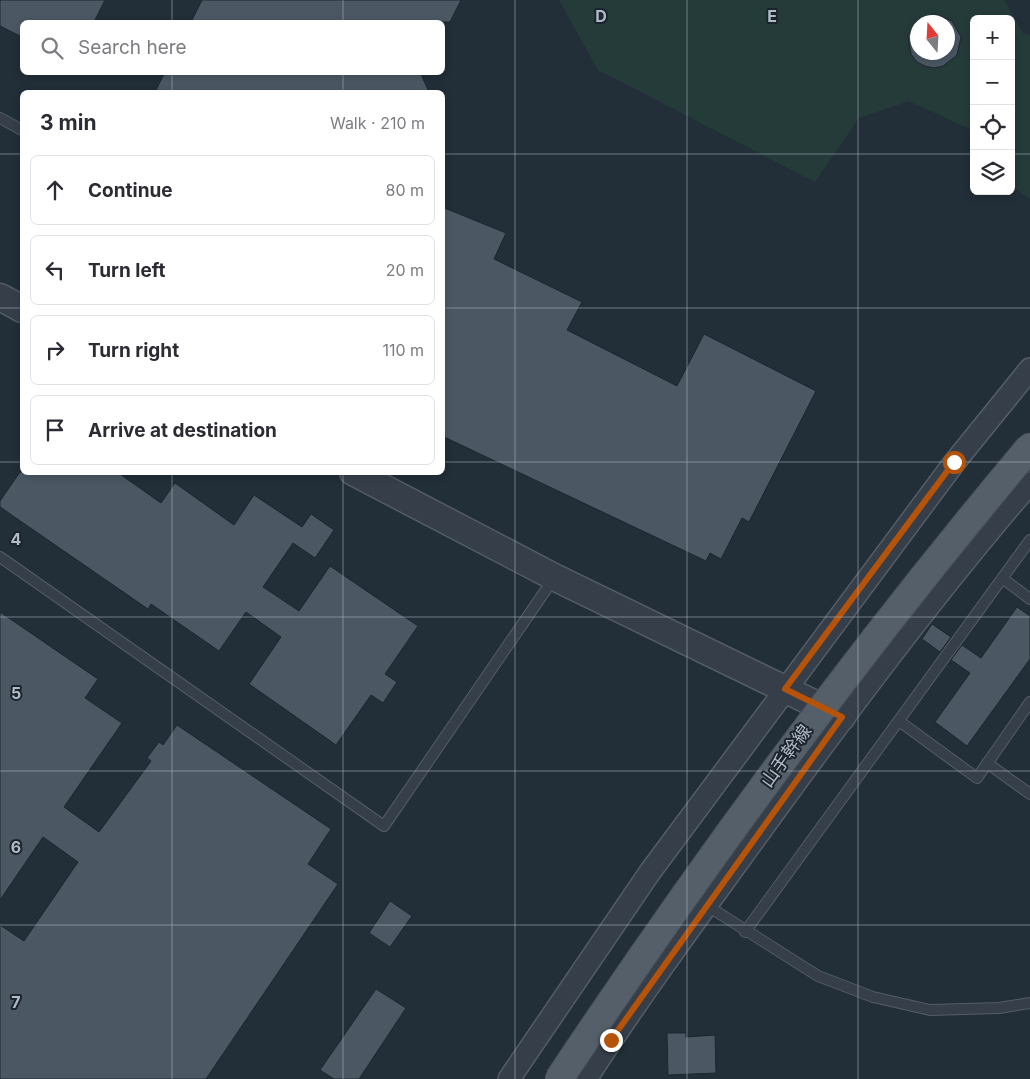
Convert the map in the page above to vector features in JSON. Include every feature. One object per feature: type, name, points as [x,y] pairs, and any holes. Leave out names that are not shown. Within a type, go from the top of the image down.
[{"type":"main road","name":"山手幹線","points":[[559,1079],[645,950],[847,673],[953,539],[1030,447]]},
{"type":"street","points":[[0,297],[20,308]]},
{"type":"street","points":[[509,1079],[650,872],[954,462],[1030,369]]},
{"type":"street","points":[[359,475],[554,577],[842,717]]},
{"type":"street","points":[[586,1079],[706,905],[842,717],[993,526],[1030,483]]},
{"type":"lane","points":[[0,118],[20,129]]},
{"type":"lane","points":[[745,932],[1030,540]]},
{"type":"lane","points":[[0,557],[384,826],[554,577]]},
{"type":"lane","points":[[1002,578],[1030,599]]},
{"type":"lane","points":[[899,721],[977,778],[1030,702]]},
{"type":"lane","points":[[987,763],[1030,794]]},
{"type":"lane","points":[[706,905],[745,932],[818,976],[873,997],[930,1010],[999,1008],[1030,1003]]},
{"type":"green space","points":[[559,0],[1004,0],[1013,15],[970,15],[970,129],[909,101],[859,118],[815,182],[598,70]]},
{"type":"green space","points":[[1015,19],[1023,33],[1030,35],[1030,199],[1015,187]]},
{"type":"building","points":[[0,0],[105,0],[95,20],[20,20],[20,36],[0,26]]},
{"type":"building","points":[[202,0],[461,0],[450,22],[445,22],[445,20],[192,20]]},
{"type":"building","points":[[955,26],[961,37],[955,57]]},
{"type":"building","points":[[916,60],[951,60],[943,66],[934,68]]},
{"type":"building","points":[[164,75],[421,75],[428,90],[156,90]]},
{"type":"building","points":[[445,208],[506,233],[494,259],[582,302],[567,330],[677,386],[704,334],[816,391],[749,522],[742,518],[721,559],[710,553],[706,561],[445,437]]},
{"type":"building","points":[[20,472],[20,475],[121,475],[161,503],[175,483],[234,525],[254,495],[302,527],[311,514],[334,530],[315,558],[293,543],[263,587],[299,611],[330,566],[418,626],[385,674],[397,682],[383,703],[371,695],[336,745],[249,684],[281,637],[246,612],[219,651],[151,604],[148,609],[0,507],[0,501]]},
{"type":"building","points":[[1017,607],[1030,616],[1030,659],[967,746],[935,722],[970,673],[951,660],[962,645],[981,658]]},
{"type":"building","points":[[0,612],[98,679],[85,698],[122,723],[64,807],[99,832],[151,761],[147,758],[159,742],[163,745],[177,725],[331,829],[308,864],[338,884],[206,1079],[0,1079],[0,925],[24,941],[78,862],[43,837],[0,900]]},
{"type":"building","points":[[932,624],[951,637],[940,652],[922,639]]},
{"type":"building","points":[[390,901],[412,916],[390,947],[369,933]]},
{"type":"building","points":[[376,989],[406,1008],[359,1079],[334,1079],[320,1070]]},
{"type":"building","points":[[667,1033],[686,1033],[686,1037],[715,1035],[716,1073],[668,1075]]},
{"type":"route","points":[[611,1040],[842,717],[785,689],[954,462]]}]
